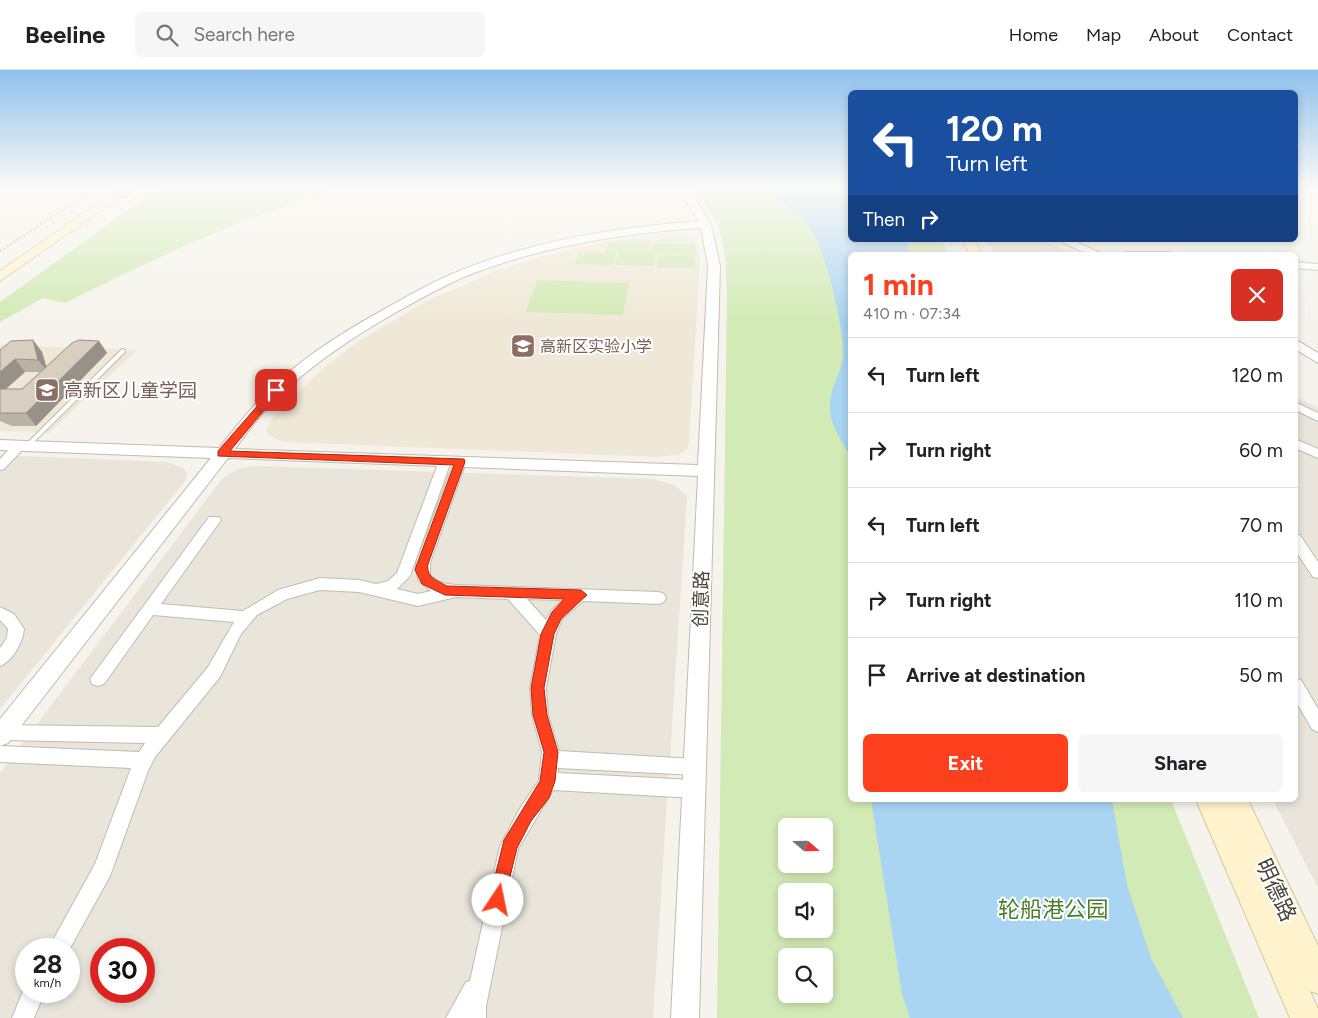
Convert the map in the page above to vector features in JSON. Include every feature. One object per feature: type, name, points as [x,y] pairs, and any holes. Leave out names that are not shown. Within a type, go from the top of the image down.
[{"type":"main road","points":[[0,265],[52,232]]},
{"type":"main road","points":[[0,277],[61,232]]},
{"type":"main road","points":[[1210,802],[1306,1018]]},
{"type":"main road","name":"明德路","points":[[1235,802],[1318,979]]},
{"type":"street","points":[[1,734],[268,398],[316,356],[352,331],[456,277],[526,253],[589,237],[622,232]]},
{"type":"street","name":"创意路","points":[[684,1018],[714,266],[708,232]]},
{"type":"street","points":[[1068,242],[1092,252]]},
{"type":"street","points":[[1298,266],[1318,267]]},
{"type":"street","points":[[1298,346],[1318,359]]},
{"type":"street","points":[[1298,407],[1318,417]]},
{"type":"street","points":[[0,444],[222,454],[706,471]]},
{"type":"street","points":[[1298,444],[1318,454]]},
{"type":"street","points":[[0,466],[24,446]]},
{"type":"street","points":[[376,590],[392,585],[403,576],[453,462]]},
{"type":"street","points":[[453,462],[421,570],[426,581],[445,591],[659,598]]},
{"type":"street","points":[[98,679],[214,520]]},
{"type":"street","points":[[1298,543],[1318,573]]},
{"type":"street","points":[[64,938],[103,869],[144,760],[160,735],[214,672],[236,630],[247,617],[266,603],[283,594],[311,586],[340,584],[418,600],[456,591]]},
{"type":"street","points":[[512,593],[538,620],[548,634]]},
{"type":"street","points":[[475,1018],[509,846],[548,781],[551,759],[549,739],[540,715],[538,699],[539,677],[548,634],[556,616],[571,601],[581,595]]},
{"type":"street","points":[[149,609],[247,617]]},
{"type":"street","points":[[0,613],[12,620],[16,627],[16,635],[0,660]]},
{"type":"street","points":[[1298,690],[1318,724]]},
{"type":"street","points":[[1,734],[160,735]]},
{"type":"street","points":[[0,754],[144,760]]},
{"type":"street","points":[[551,759],[695,767]]},
{"type":"street","points":[[548,781],[694,789]]},
{"type":"street","points":[[457,1018],[483,974]]},
{"type":"street","points":[[23,1018],[29,1003]]},
{"type":"lane","points":[[24,446],[123,351]]},
{"type":"path","points":[[0,251],[29,232]]},
{"type":"shaded area","name":"高新区实验小学","points":[[675,232],[696,237],[700,259],[689,444],[687,449],[680,454],[660,457],[284,442],[268,435],[266,430],[273,417],[320,371],[360,340],[429,300],[498,270],[547,255],[604,242]]},
{"type":"shaded area","points":[[989,242],[1045,242],[1069,252],[994,252]]},
{"type":"shaded area","name":"高新区儿童学园","points":[[0,345],[137,350],[49,433],[0,431]]},
{"type":"shaded area","points":[[1298,398],[1318,408],[1318,888],[1274,802],[1298,802]]},
{"type":"shaded area","points":[[0,455],[167,462],[183,468],[187,473],[186,480],[0,709]]},
{"type":"shaded area","points":[[252,466],[653,479],[674,485],[687,496],[653,1018],[0,1018],[0,773],[222,479],[237,469]]},
{"type":"green space","points":[[97,232],[217,232],[132,270],[65,303],[43,298],[0,322],[0,302]]},
{"type":"green space","name":"轮船港公园","points":[[720,232],[848,232],[848,242],[943,242],[948,252],[848,252],[848,802],[1172,802],[1259,1018],[717,1018],[727,303],[725,256]]},
{"type":"green space","points":[[607,242],[650,243],[649,254],[655,255],[654,266],[616,265],[618,253],[613,265],[575,264],[578,253],[605,253]]},
{"type":"green space","points":[[653,243],[695,244],[695,255],[651,254]]},
{"type":"green space","points":[[658,255],[695,256],[695,267],[657,267]]},
{"type":"green space","points":[[537,280],[629,283],[623,315],[526,312]]},
{"type":"water","points":[[848,232],[848,242],[910,242],[908,252],[848,252],[848,452],[836,430],[830,406],[831,396],[843,357],[840,323],[832,284],[813,233]]},
{"type":"water","points":[[871,802],[1112,802],[1127,885],[1151,958],[1183,1018],[910,1018],[902,994]]},
{"type":"building","points":[[33,340],[38,360],[15,359],[0,372],[0,350],[11,341]]},
{"type":"building","points":[[79,340],[99,341],[26,413],[0,413],[0,389],[22,389],[72,343]]},
{"type":"place","name":"高新区实验小学","points":[[523,346]]},
{"type":"place","name":"高新区儿童学园","points":[[47,390]]},
{"type":"route","points":[[276,390],[222,454],[460,462],[422,564],[421,570],[426,581],[445,591],[581,595],[571,601],[556,616],[548,634],[539,677],[538,699],[540,715],[549,739],[551,752],[548,781],[543,792],[518,828],[509,846],[498,900]]}]
